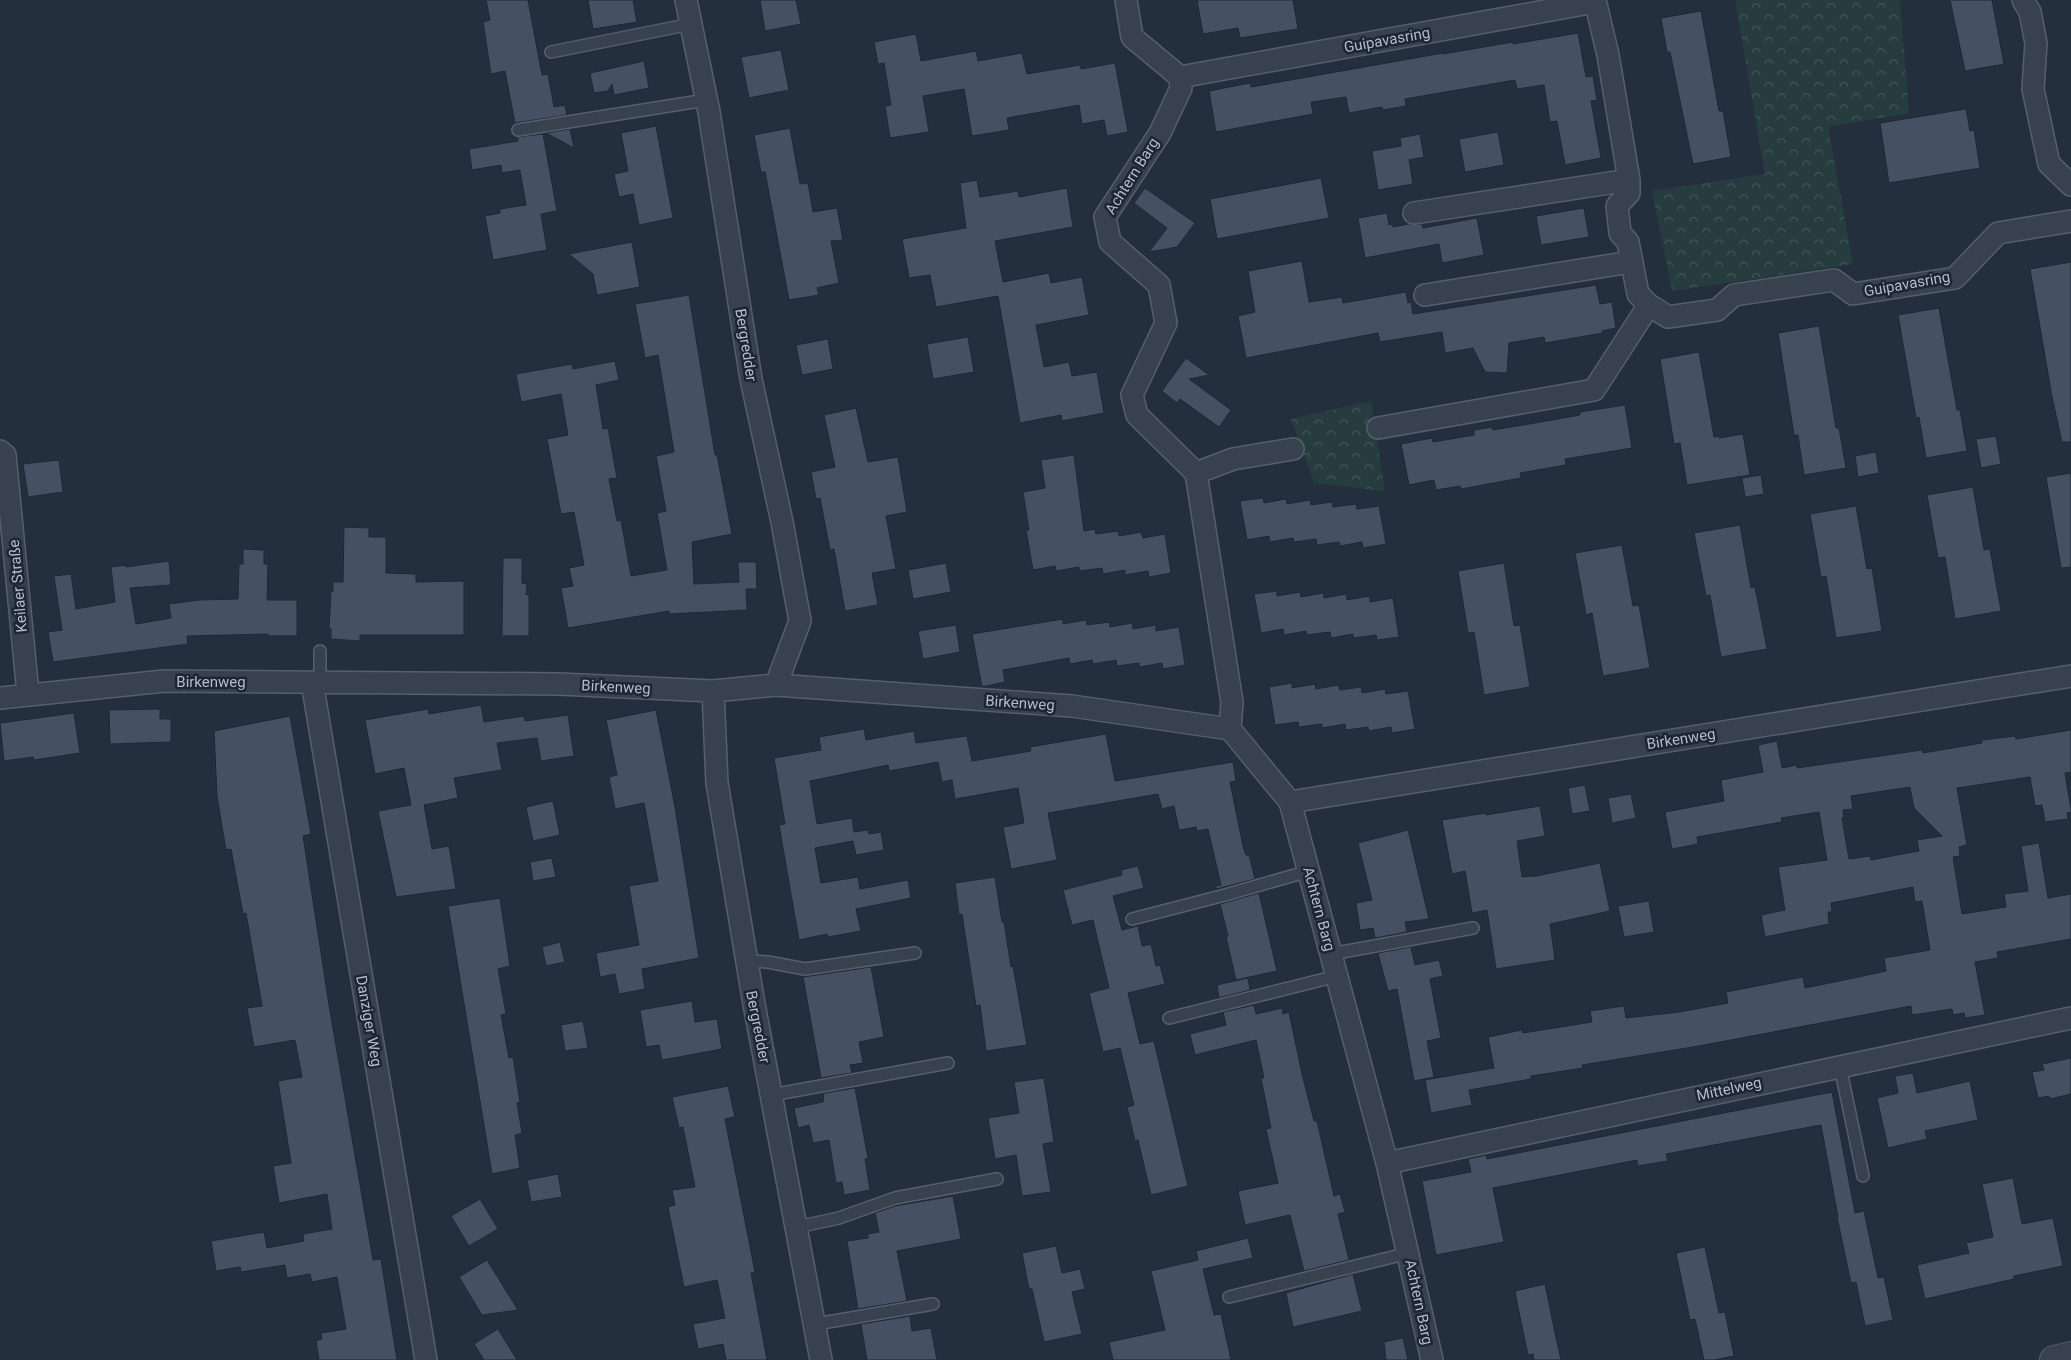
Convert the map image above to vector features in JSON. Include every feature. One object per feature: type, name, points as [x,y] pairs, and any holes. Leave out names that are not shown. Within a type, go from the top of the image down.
[{"type":"street","name":"Bergredder","points":[[686,0],[706,100],[751,379],[782,522],[800,621],[776,685]]},
{"type":"street","points":[[1126,0],[1132,37],[1180,78]]},
{"type":"street","points":[[2023,0],[2030,12],[2036,43],[2033,90],[2049,164],[2071,186]]},
{"type":"street","name":"Guipavasring","points":[[1180,78],[1595,1],[1608,55],[1629,180],[1629,192],[1616,206],[1620,233],[1628,242],[1638,294],[1649,305],[1668,318],[1716,310],[1734,295],[1834,280],[1853,294],[1954,278],[1998,233],[2071,221]]},
{"type":"street","name":"Achtern Barg","points":[[1180,78],[1181,88],[1160,133],[1105,217],[1110,242],[1160,285],[1166,323],[1132,396],[1137,415],[1196,474]]},
{"type":"street","points":[[1414,213],[1629,180]]},
{"type":"street","points":[[1425,295],[1631,262]]},
{"type":"street","points":[[1378,428],[1594,390],[1649,305]]},
{"type":"street","points":[[1230,729],[1232,702],[1196,474],[1233,459],[1293,449]]},
{"type":"street","name":"Keilaer Straße","points":[[0,451],[6,456],[28,694]]},
{"type":"street","name":"Birkenweg","points":[[1290,802],[2071,676]]},
{"type":"street","name":"Birkenweg","points":[[0,698],[164,681],[559,684],[713,691],[776,685],[1072,706],[1230,729]]},
{"type":"street","name":"Danziger Weg","points":[[316,682],[426,1360]]},
{"type":"street","name":"Bergredder","points":[[713,691],[717,783],[747,961],[816,1324],[821,1360]]},
{"type":"street","name":"Achtern Barg","points":[[1230,729],[1290,802],[1387,1163],[1432,1360]]},
{"type":"street","name":"Mittelweg","points":[[1387,1163],[2071,1018]]},
{"type":"street","points":[[2054,1360],[2071,1356]]},
{"type":"lane","points":[[551,52],[691,24]]},
{"type":"lane","points":[[518,130],[706,100]]},
{"type":"lane","points":[[316,682],[320,651]]},
{"type":"lane","points":[[1132,919],[1309,871]]},
{"type":"lane","points":[[1331,954],[1474,928]]},
{"type":"lane","points":[[747,961],[768,962],[805,969],[915,953]]},
{"type":"lane","points":[[1169,1018],[1337,976]]},
{"type":"lane","points":[[772,1095],[948,1063]]},
{"type":"lane","points":[[1840,1066],[1863,1176]]},
{"type":"lane","points":[[797,1227],[839,1218],[895,1198],[996,1179]]},
{"type":"lane","points":[[1229,1297],[1409,1253]]},
{"type":"lane","points":[[816,1324],[934,1304]]},
{"type":"green space","points":[[1735,0],[1900,0],[1909,113],[1828,127],[1853,264],[1672,291],[1652,191],[1765,174]]},
{"type":"green space","points":[[1371,401],[1385,491],[1314,483],[1291,419]]},
{"type":"building","points":[[486,0],[528,0],[542,75],[548,74],[554,107],[565,105],[567,115],[515,123],[505,71],[491,74],[483,22],[490,20]]},
{"type":"building","points":[[588,0],[633,0],[637,22],[593,29]]},
{"type":"building","points":[[760,0],[796,0],[801,24],[765,31]]},
{"type":"building","points":[[1197,0],[1293,0],[1298,29],[1240,38],[1238,28],[1203,34]]},
{"type":"building","points":[[1950,0],[1992,0],[2004,64],[1965,71]]},
{"type":"building","points":[[1701,11],[1719,111],[1723,111],[1731,157],[1693,164],[1670,52],[1667,52],[1661,18]]},
{"type":"building","points":[[1578,33],[1586,77],[1593,76],[1597,100],[1591,101],[1601,158],[1565,165],[1557,121],[1550,122],[1544,85],[1517,89],[1515,80],[1405,99],[1406,106],[1383,110],[1382,107],[1349,113],[1346,97],[1311,102],[1313,114],[1216,132],[1209,91],[1250,83],[1251,87],[1443,53]]},
{"type":"building","points":[[916,34],[921,61],[976,51],[978,61],[1022,53],[1027,74],[1080,65],[1081,69],[1115,63],[1128,132],[1107,136],[1104,120],[1082,124],[1079,105],[1007,118],[1009,130],[972,136],[964,89],[923,96],[929,132],[890,138],[885,106],[891,105],[884,63],[878,64],[874,42]]},
{"type":"building","points":[[781,50],[789,90],[749,98],[741,57]]},
{"type":"building","points":[[644,61],[649,88],[614,95],[612,84],[608,91],[594,93],[590,73]]},
{"type":"building","points":[[1966,109],[1970,131],[1974,130],[1980,168],[1889,183],[1880,123]]},
{"type":"building","points":[[656,126],[673,218],[639,225],[633,194],[619,197],[614,174],[628,171],[621,133]]},
{"type":"building","points":[[790,128],[800,184],[808,183],[813,212],[837,208],[843,240],[831,241],[839,283],[817,288],[819,295],[789,300],[765,172],[761,172],[754,135]]},
{"type":"building","points":[[570,129],[574,148],[546,133]]},
{"type":"building","points":[[1498,132],[1504,165],[1465,172],[1459,139]]},
{"type":"building","points":[[543,134],[557,211],[541,214],[547,250],[493,260],[485,216],[500,213],[500,209],[526,205],[520,170],[502,173],[501,165],[472,170],[469,149],[518,141],[517,137]]},
{"type":"building","points":[[1420,134],[1424,157],[1409,160],[1413,184],[1378,190],[1372,151],[1401,146],[1400,138]]},
{"type":"building","points":[[1321,178],[1329,218],[1217,239],[1210,199]]},
{"type":"building","points":[[977,180],[980,197],[1018,191],[1019,197],[1067,188],[1073,227],[995,241],[1003,282],[1049,273],[1051,283],[1082,277],[1089,315],[1036,325],[1044,367],[1069,362],[1072,376],[1097,372],[1104,413],[1062,421],[1061,415],[1020,423],[998,296],[936,307],[930,275],[909,278],[902,239],[966,228],[960,183]]},
{"type":"building","points":[[1145,188],[1195,223],[1177,247],[1149,252],[1167,228],[1134,203]]},
{"type":"building","points":[[1584,208],[1589,237],[1541,245],[1536,216]]},
{"type":"building","points":[[1387,213],[1389,225],[1393,224],[1393,227],[1422,224],[1423,228],[1477,218],[1484,255],[1442,263],[1439,244],[1365,258],[1358,218]]},
{"type":"building","points":[[632,242],[640,287],[597,295],[593,274],[569,254]]},
{"type":"building","points":[[1302,261],[1309,302],[1342,297],[1343,303],[1406,292],[1408,303],[1411,302],[1413,314],[1596,285],[1600,304],[1612,302],[1616,328],[1602,331],[1603,333],[1545,343],[1544,337],[1509,343],[1507,373],[1485,372],[1473,348],[1445,353],[1442,332],[1380,342],[1378,333],[1246,358],[1238,316],[1255,312],[1248,271]]},
{"type":"building","points":[[2071,262],[2071,442],[2062,442],[2052,397],[2030,269]]},
{"type":"building","points":[[689,295],[715,455],[717,455],[732,534],[692,542],[694,584],[739,582],[738,562],[756,562],[757,589],[746,589],[747,610],[669,614],[669,611],[568,628],[561,588],[573,586],[569,568],[584,565],[574,512],[561,514],[547,439],[568,435],[561,394],[521,402],[516,374],[572,364],[573,369],[615,361],[619,380],[596,385],[603,429],[608,428],[617,478],[609,479],[617,521],[621,520],[631,576],[667,570],[657,513],[666,511],[656,456],[674,452],[658,355],[645,358],[635,304]]},
{"type":"building","points":[[1939,308],[1957,410],[1960,410],[1967,451],[1926,458],[1919,417],[1916,418],[1898,315]]},
{"type":"building","points":[[1819,326],[1836,428],[1839,428],[1846,468],[1804,475],[1798,435],[1794,435],[1778,333]]},
{"type":"building","points":[[968,337],[974,372],[933,379],[927,344]]},
{"type":"building","points":[[828,339],[833,369],[802,375],[796,345]]},
{"type":"building","points":[[1699,352],[1714,437],[1719,436],[1719,438],[1743,434],[1750,475],[1687,485],[1680,443],[1674,444],[1660,359]]},
{"type":"building","points":[[1186,358],[1209,375],[1189,379],[1231,410],[1219,427],[1180,399],[1177,403],[1162,391]]},
{"type":"building","points":[[1625,405],[1632,448],[1565,459],[1566,465],[1520,473],[1521,478],[1461,489],[1460,486],[1436,490],[1434,480],[1409,485],[1401,444],[1432,438],[1433,442],[1474,435],[1474,430],[1492,427],[1493,430]]},
{"type":"building","points":[[856,408],[868,462],[898,457],[907,512],[886,516],[896,569],[872,573],[878,605],[845,611],[834,549],[830,550],[820,498],[816,499],[811,472],[835,467],[824,415]]},
{"type":"building","points":[[1996,436],[2001,464],[1981,468],[1976,439]]},
{"type":"building","points":[[1876,452],[1879,473],[1858,477],[1855,456]]},
{"type":"building","points":[[1074,455],[1084,531],[1095,529],[1096,534],[1118,531],[1119,536],[1141,532],[1143,538],[1165,534],[1171,573],[1149,577],[1148,571],[1125,575],[1125,570],[1103,574],[1102,568],[1079,571],[1079,567],[1056,571],[1055,566],[1033,570],[1026,530],[1029,530],[1023,492],[1045,488],[1041,460]]},
{"type":"building","points":[[59,460],[63,492],[28,497],[23,464]]},
{"type":"building","points":[[2071,473],[2071,567],[2061,568],[2046,477]]},
{"type":"building","points":[[1761,475],[1764,494],[1745,497],[1742,478]]},
{"type":"building","points":[[1973,487],[1984,550],[1990,549],[2001,611],[1955,619],[1945,557],[1938,558],[1927,495]]},
{"type":"building","points":[[1263,498],[1264,503],[1286,499],[1287,504],[1310,500],[1311,505],[1332,502],[1333,507],[1356,504],[1357,509],[1379,506],[1386,544],[1363,548],[1362,542],[1340,546],[1339,542],[1317,545],[1316,539],[1294,542],[1293,538],[1270,542],[1269,536],[1247,540],[1240,501]]},
{"type":"building","points":[[1856,506],[1867,569],[1872,568],[1882,631],[1836,638],[1826,576],[1821,577],[1810,514]]},
{"type":"building","points":[[1740,525],[1751,588],[1755,587],[1767,649],[1721,657],[1710,595],[1706,596],[1694,533]]},
{"type":"building","points":[[344,527],[369,528],[369,537],[386,537],[386,573],[416,574],[416,582],[464,581],[464,635],[360,635],[360,641],[331,639],[331,629],[329,629],[331,591],[333,591],[333,582],[343,582]]},
{"type":"building","points":[[1622,545],[1633,606],[1639,605],[1650,668],[1603,676],[1592,613],[1586,615],[1575,553]]},
{"type":"building","points":[[243,549],[264,550],[264,564],[268,564],[267,600],[297,600],[297,636],[268,636],[268,634],[187,636],[188,644],[53,662],[48,632],[62,630],[54,576],[71,574],[76,609],[115,602],[111,567],[126,565],[126,567],[169,561],[171,585],[130,588],[136,624],[171,618],[169,604],[199,600],[238,599],[239,564],[243,564]]},
{"type":"building","points":[[503,558],[522,558],[522,583],[527,584],[526,595],[529,594],[529,636],[502,636]]},
{"type":"building","points":[[946,563],[951,592],[913,599],[908,570]]},
{"type":"building","points":[[1504,563],[1514,626],[1520,625],[1530,687],[1484,695],[1474,632],[1468,633],[1458,571]]},
{"type":"building","points":[[1277,591],[1277,596],[1300,592],[1301,597],[1323,593],[1324,598],[1346,594],[1347,600],[1370,596],[1370,602],[1393,598],[1399,637],[1377,640],[1376,635],[1353,638],[1353,634],[1331,638],[1330,632],[1307,635],[1306,631],[1284,635],[1283,629],[1261,633],[1254,594]]},
{"type":"building","points":[[1063,619],[1063,624],[1086,620],[1087,625],[1109,622],[1110,627],[1132,623],[1133,629],[1156,625],[1156,631],[1179,627],[1185,665],[1163,669],[1162,663],[1139,667],[1139,663],[1117,666],[1116,660],[1093,664],[1092,660],[1070,664],[1069,658],[1003,670],[1005,682],[982,687],[972,634]]},
{"type":"building","points":[[956,625],[960,652],[923,659],[918,631]]},
{"type":"building","points":[[1292,683],[1292,688],[1315,684],[1316,689],[1338,685],[1340,690],[1361,687],[1362,693],[1385,689],[1386,694],[1408,691],[1415,729],[1392,733],[1391,727],[1369,731],[1368,727],[1346,730],[1345,724],[1322,728],[1322,724],[1299,727],[1298,722],[1275,725],[1269,687]]},
{"type":"building","points":[[481,705],[484,722],[524,716],[525,721],[568,715],[574,756],[541,761],[537,738],[497,743],[502,770],[454,778],[458,798],[424,805],[432,849],[449,846],[456,889],[396,897],[378,811],[411,805],[404,768],[375,774],[365,720],[428,709],[429,714]]},
{"type":"building","points":[[160,709],[160,719],[171,719],[171,742],[110,744],[109,710]]},
{"type":"building","points":[[656,710],[675,807],[699,958],[642,969],[645,989],[619,994],[615,974],[600,977],[596,953],[639,945],[629,886],[658,881],[644,803],[615,809],[609,777],[617,775],[606,720]]},
{"type":"building","points":[[74,713],[80,753],[34,760],[33,757],[4,761],[0,723]]},
{"type":"building","points":[[290,716],[311,834],[303,836],[329,1005],[373,1260],[381,1259],[397,1360],[319,1360],[316,1341],[322,1339],[321,1333],[346,1329],[337,1277],[312,1282],[310,1274],[287,1278],[285,1265],[241,1272],[240,1267],[216,1271],[211,1241],[264,1232],[267,1248],[304,1241],[303,1234],[332,1229],[327,1194],[279,1203],[273,1166],[291,1163],[278,1081],[302,1077],[295,1040],[254,1047],[247,1008],[262,1006],[246,913],[243,914],[231,849],[226,850],[217,796],[214,731]]},
{"type":"building","points":[[864,729],[866,740],[914,731],[916,743],[967,736],[972,761],[1031,751],[1030,747],[1106,734],[1115,781],[1233,762],[1236,781],[1230,782],[1243,846],[1246,855],[1249,855],[1255,879],[1216,889],[1216,886],[1221,885],[1208,829],[1197,831],[1196,827],[1179,830],[1174,806],[1162,809],[1158,794],[1048,813],[1057,860],[1011,869],[1003,827],[1024,823],[1018,788],[955,799],[952,780],[942,782],[938,762],[889,771],[888,765],[810,781],[817,824],[852,818],[854,832],[868,830],[869,834],[881,832],[884,850],[856,855],[853,841],[815,848],[821,883],[858,877],[860,889],[908,880],[911,898],[856,909],[861,931],[828,937],[827,934],[799,940],[779,825],[785,824],[774,758],[821,750],[819,737]]},
{"type":"building","points":[[2071,730],[2071,772],[2065,773],[2071,812],[2067,813],[2068,819],[2045,822],[2042,805],[2035,806],[2030,777],[1957,788],[1967,845],[1959,847],[1960,856],[1953,857],[1962,914],[2006,907],[2004,894],[2028,891],[2021,846],[2039,843],[2048,898],[2071,894],[2071,939],[1997,952],[1998,958],[1975,962],[1985,1015],[1965,1018],[1964,1013],[1953,1015],[1952,1009],[1912,1015],[1911,1006],[1699,1046],[1582,1065],[1583,1068],[1531,1076],[1531,1079],[1469,1090],[1472,1105],[1431,1113],[1425,1080],[1494,1068],[1488,1037],[1522,1030],[1523,1033],[1592,1022],[1590,1011],[1624,1006],[1626,1018],[1679,1012],[1728,1003],[1726,992],[1803,977],[1805,988],[1886,971],[1884,958],[1930,950],[1922,901],[1915,902],[1913,887],[1831,903],[1832,912],[1828,912],[1829,924],[1765,937],[1761,915],[1785,910],[1778,867],[1827,860],[1819,812],[1781,818],[1782,822],[1697,837],[1698,844],[1672,849],[1665,812],[1724,801],[1721,780],[1763,772],[1758,745],[1777,741],[1782,768],[1797,765],[1797,768],[1922,750],[1923,753],[1982,743],[1982,740],[2015,736],[2016,739]],"holes":[[[1910,787],[1914,808],[1942,836],[1917,840],[1919,851],[1871,860],[1870,856],[1849,859],[1842,818],[1844,818],[1843,810],[1853,809],[1851,796]]]},
{"type":"building","points":[[1585,785],[1590,811],[1572,814],[1568,788]]},
{"type":"building","points":[[1631,794],[1636,818],[1612,823],[1608,798]]},
{"type":"building","points":[[553,801],[560,835],[533,841],[526,807]]},
{"type":"building","points":[[1540,806],[1545,836],[1517,841],[1522,877],[1600,863],[1610,911],[1550,924],[1555,960],[1496,969],[1487,910],[1472,913],[1465,871],[1452,874],[1442,820]]},
{"type":"building","points":[[1408,830],[1429,919],[1405,922],[1407,932],[1375,938],[1373,928],[1360,930],[1356,903],[1372,900],[1358,843]]},
{"type":"building","points":[[552,858],[556,877],[533,881],[530,862]]},
{"type":"building","points":[[1138,866],[1144,888],[1113,896],[1122,930],[1138,926],[1142,946],[1151,944],[1156,966],[1160,965],[1165,984],[1128,993],[1140,1044],[1154,1041],[1188,1186],[1151,1195],[1138,1140],[1135,1141],[1127,1107],[1134,1105],[1120,1048],[1103,1052],[1089,993],[1109,988],[1093,920],[1072,925],[1063,890],[1122,875],[1121,870]]},
{"type":"building","points":[[995,877],[1002,922],[1004,922],[1011,967],[1013,966],[1027,1045],[986,1051],[980,1005],[976,1006],[962,914],[959,915],[955,883]]},
{"type":"building","points":[[1259,893],[1277,971],[1236,980],[1220,904]]},
{"type":"building","points":[[500,898],[510,966],[498,969],[506,1014],[501,1015],[509,1058],[513,1057],[520,1102],[517,1103],[522,1133],[515,1135],[520,1168],[492,1174],[448,906]]},
{"type":"building","points":[[1649,901],[1654,932],[1624,937],[1618,906]]},
{"type":"building","points":[[560,942],[565,962],[546,966],[542,947]]},
{"type":"building","points":[[1411,947],[1415,965],[1439,960],[1443,976],[1430,979],[1441,1038],[1427,1041],[1434,1077],[1414,1081],[1397,989],[1388,991],[1378,953]]},
{"type":"building","points":[[871,967],[884,1037],[859,1042],[863,1063],[850,1065],[852,1073],[821,1078],[803,977]]},
{"type":"building","points":[[1248,978],[1250,990],[1219,998],[1217,985]]},
{"type":"building","points":[[692,1001],[695,1022],[717,1019],[722,1049],[662,1060],[659,1045],[646,1047],[640,1010]]},
{"type":"building","points":[[1254,1005],[1256,1014],[1282,1008],[1283,1014],[1289,1012],[1302,1074],[1314,1121],[1317,1121],[1334,1196],[1340,1194],[1345,1212],[1338,1214],[1349,1260],[1304,1271],[1290,1215],[1245,1225],[1238,1191],[1278,1183],[1266,1129],[1271,1128],[1261,1078],[1264,1078],[1256,1040],[1195,1055],[1190,1034],[1226,1025],[1223,1012]]},
{"type":"building","points":[[583,1021],[588,1048],[565,1051],[561,1025]]},
{"type":"building","points":[[2071,1058],[2071,1094],[2050,1099],[2049,1096],[2038,1098],[2032,1072],[2044,1070],[2042,1064]]},
{"type":"building","points":[[1913,1073],[1917,1093],[1970,1081],[1978,1120],[1925,1131],[1927,1139],[1888,1148],[1877,1098],[1898,1093],[1895,1076]]},
{"type":"building","points":[[1044,1078],[1054,1142],[1043,1144],[1051,1192],[1022,1196],[1016,1155],[995,1159],[988,1118],[1019,1113],[1014,1082]]},
{"type":"building","points":[[728,1086],[735,1117],[725,1119],[755,1272],[751,1273],[767,1360],[726,1360],[723,1344],[698,1349],[693,1324],[725,1318],[717,1280],[684,1287],[668,1207],[675,1205],[672,1190],[695,1187],[683,1127],[679,1128],[672,1097]]},
{"type":"building","points":[[855,1088],[868,1158],[865,1159],[870,1190],[844,1195],[842,1182],[836,1183],[829,1140],[813,1143],[809,1125],[798,1128],[794,1108],[823,1102],[824,1093]]},
{"type":"building","points":[[1832,1092],[1855,1213],[1864,1211],[1878,1278],[1884,1277],[1893,1320],[1865,1326],[1856,1282],[1851,1283],[1821,1125],[1666,1154],[1668,1161],[1638,1166],[1637,1160],[1493,1188],[1504,1242],[1436,1255],[1422,1181],[1471,1172],[1468,1159],[1486,1155],[1487,1159]]},
{"type":"building","points":[[558,1174],[562,1197],[531,1202],[527,1180]]},
{"type":"building","points":[[2013,1178],[2022,1224],[2053,1218],[2063,1266],[2014,1276],[2014,1279],[1925,1299],[1917,1265],[1969,1253],[1966,1243],[1993,1237],[1982,1184]]},
{"type":"building","points":[[953,1196],[961,1239],[897,1251],[907,1301],[858,1309],[847,1241],[868,1238],[868,1234],[879,1232],[875,1213],[895,1206]]},
{"type":"building","points":[[480,1199],[498,1229],[469,1246],[451,1216]]},
{"type":"building","points":[[1248,1238],[1253,1258],[1203,1269],[1214,1315],[1221,1314],[1231,1360],[1113,1360],[1109,1342],[1165,1330],[1151,1271],[1198,1260],[1196,1251]]},
{"type":"building","points":[[1056,1246],[1062,1273],[1080,1269],[1085,1289],[1072,1292],[1082,1334],[1044,1342],[1032,1289],[1029,1289],[1022,1253]]},
{"type":"building","points":[[1705,1247],[1719,1313],[1725,1312],[1734,1356],[1714,1360],[1704,1360],[1695,1319],[1690,1320],[1676,1253]]},
{"type":"building","points":[[487,1260],[518,1310],[482,1315],[459,1277]]},
{"type":"building","points":[[1353,1274],[1362,1311],[1293,1327],[1286,1293]]},
{"type":"building","points":[[1545,1284],[1561,1360],[1534,1360],[1533,1354],[1528,1355],[1515,1291]]},
{"type":"building","points":[[910,1316],[912,1331],[931,1328],[937,1360],[867,1360],[861,1324]]},
{"type":"building","points":[[498,1329],[517,1360],[484,1360],[474,1344]]},
{"type":"building","points":[[1403,1338],[1408,1360],[1386,1360],[1384,1342]]}]
